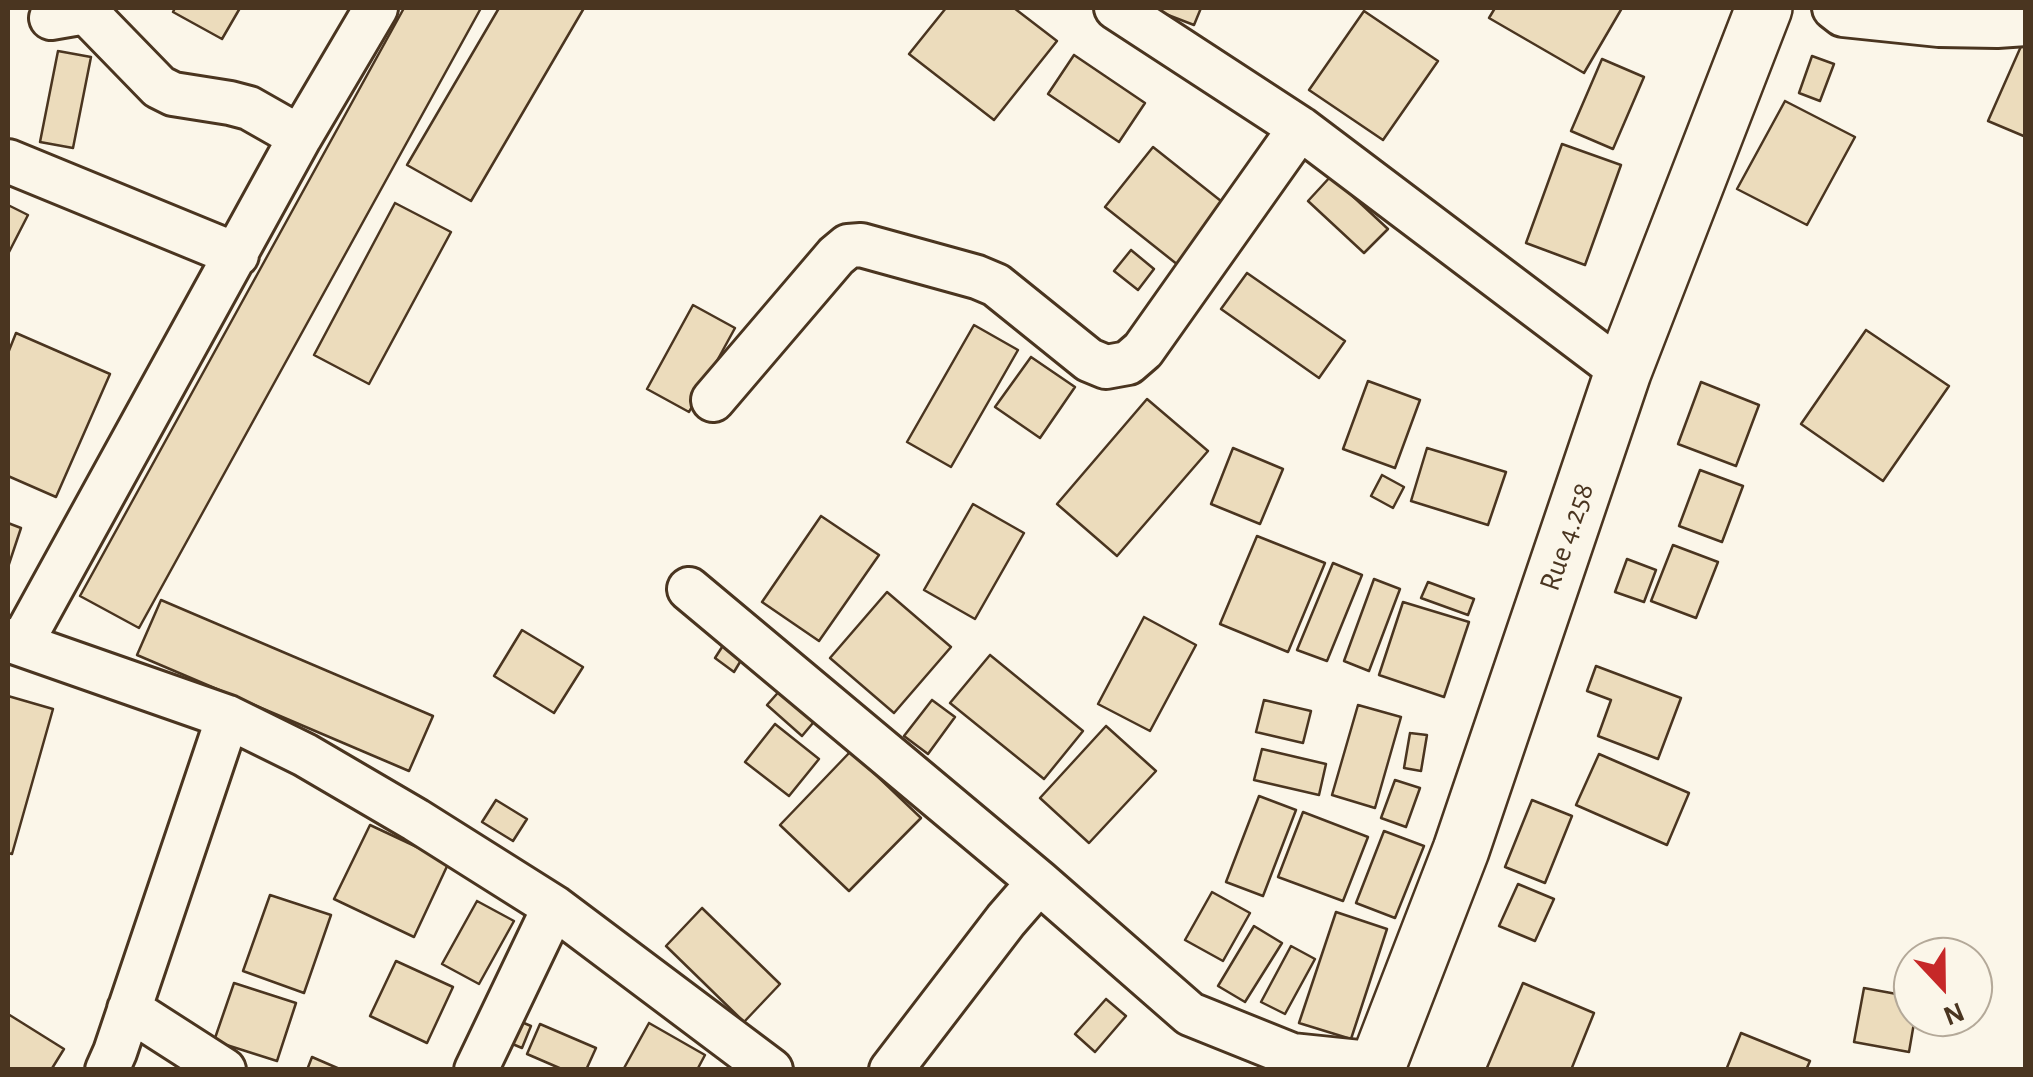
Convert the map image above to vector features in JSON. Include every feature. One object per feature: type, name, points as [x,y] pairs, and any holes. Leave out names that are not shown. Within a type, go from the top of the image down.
[{"type":"highway","name":"Rue 4.258","points":[[1377,1066],[1461,850],[1623,372],[1764,8]]},
{"type":"street","points":[[376,8],[14,642],[228,717],[305,755],[554,907],[771,1070]]},
{"type":"street","points":[[1116,8],[1300,128],[1623,372]]},
{"type":"street","points":[[1834,8],[1844,15],[1939,26],[2026,24]]},
{"type":"street","points":[[51,18],[90,15],[159,87],[173,94],[249,108],[300,137]]},
{"type":"street","points":[[713,400],[848,246],[861,245],[977,276],[996,285],[1088,360],[1106,367],[1128,363],[1143,350],[1300,128]]},
{"type":"street","points":[[8,162],[237,254]]},
{"type":"street","points":[[688,589],[1040,882],[1190,1014],[1292,1055],[1377,1066]]},
{"type":"street","points":[[106,1070],[228,717]]},
{"type":"street","points":[[891,1070],[1006,920],[1040,882]]},
{"type":"street","points":[[476,1070],[554,907]]},
{"type":"street","points":[[129,1009],[224,1070]]},
{"type":"building","points":[[175,8],[240,8],[222,39],[173,12]]},
{"type":"building","points":[[404,8],[481,8],[139,628],[80,596]]},
{"type":"building","points":[[499,8],[584,8],[471,201],[407,165]]},
{"type":"building","points":[[946,8],[1014,8],[1057,41],[994,120],[909,54]]},
{"type":"building","points":[[1156,8],[1201,8],[1194,25]]},
{"type":"building","points":[[1495,8],[1622,8],[1584,73],[1489,18]]},
{"type":"building","points":[[1364,11],[1438,61],[1383,140],[1309,90]]},
{"type":"building","points":[[2026,35],[2026,137],[1988,121]]},
{"type":"building","points":[[58,51],[91,57],[73,148],[40,142]]},
{"type":"building","points":[[1074,55],[1145,103],[1119,142],[1048,94]]},
{"type":"building","points":[[1812,56],[1834,64],[1820,101],[1799,93]]},
{"type":"building","points":[[1602,59],[1644,77],[1613,149],[1571,131]]},
{"type":"building","points":[[1785,101],[1855,137],[1807,225],[1737,189]]},
{"type":"building","points":[[1562,144],[1621,165],[1585,265],[1526,243]]},
{"type":"building","points":[[1153,147],[1226,205],[1178,265],[1105,207]]},
{"type":"building","points":[[1331,176],[1388,229],[1364,253],[1308,201]]},
{"type":"building","points":[[395,203],[451,232],[369,384],[314,355]]},
{"type":"building","points":[[8,205],[28,215],[8,254]]},
{"type":"building","points":[[1131,250],[1154,269],[1138,290],[1114,271]]},
{"type":"building","points":[[1247,273],[1345,341],[1319,378],[1221,309]]},
{"type":"building","points":[[693,305],[735,328],[689,412],[647,389]]},
{"type":"building","points":[[974,325],[1018,350],[951,467],[907,442]]},
{"type":"building","points":[[1866,330],[1949,386],[1883,481],[1801,424]]},
{"type":"building","points":[[16,333],[110,374],[56,497],[8,476],[8,353]]},
{"type":"building","points":[[1031,357],[1075,387],[1040,438],[995,407]]},
{"type":"building","points":[[1368,381],[1420,400],[1395,468],[1343,449]]},
{"type":"building","points":[[1701,382],[1759,405],[1736,466],[1678,444]]},
{"type":"building","points":[[1147,399],[1208,451],[1117,556],[1057,504]]},
{"type":"building","points":[[1233,448],[1283,469],[1260,524],[1211,504]]},
{"type":"building","points":[[1427,448],[1506,472],[1488,525],[1411,501]]},
{"type":"building","points":[[1700,470],[1743,486],[1722,542],[1679,526]]},
{"type":"building","points":[[1382,475],[1404,487],[1393,508],[1371,496]]},
{"type":"building","points":[[973,504],[1024,533],[975,619],[924,590]]},
{"type":"building","points":[[821,516],[879,555],[819,641],[762,602]]},
{"type":"building","points":[[8,523],[21,528],[8,567]]},
{"type":"building","points":[[1257,536],[1325,563],[1288,652],[1220,624]]},
{"type":"building","points":[[1673,545],[1718,562],[1696,618],[1651,601]]},
{"type":"building","points":[[1627,559],[1656,570],[1644,602],[1615,592]]},
{"type":"building","points":[[1333,563],[1362,575],[1327,661],[1297,650]]},
{"type":"building","points":[[1374,579],[1400,589],[1369,671],[1344,661]]},
{"type":"building","points":[[1428,582],[1474,599],[1468,615],[1421,598]]},
{"type":"building","points":[[887,592],[951,647],[894,713],[830,658]]},
{"type":"building","points":[[161,600],[433,716],[409,771],[137,655]]},
{"type":"building","points":[[1403,602],[1469,622],[1444,697],[1379,675]]},
{"type":"building","points":[[1144,617],[1196,645],[1150,731],[1098,704]]},
{"type":"building","points":[[522,630],[583,667],[554,713],[494,676]]},
{"type":"building","points":[[724,644],[743,657],[734,672],[715,658]]},
{"type":"building","points":[[990,655],[1083,731],[1044,779],[950,703]]},
{"type":"building","points":[[1596,666],[1681,698],[1658,759],[1598,736],[1611,700],[1587,691]]},
{"type":"building","points":[[783,687],[818,717],[802,736],[767,705]]},
{"type":"building","points":[[8,696],[53,709],[12,854],[8,853]]},
{"type":"building","points":[[932,700],[955,717],[928,754],[904,736]]},
{"type":"building","points":[[1264,700],[1311,711],[1303,743],[1256,732]]},
{"type":"building","points":[[1358,705],[1401,717],[1375,808],[1332,795]]},
{"type":"building","points":[[775,724],[819,759],[789,796],[745,762]]},
{"type":"building","points":[[1106,726],[1156,771],[1089,843],[1040,798]]},
{"type":"building","points":[[1410,733],[1427,735],[1421,771],[1404,768]]},
{"type":"building","points":[[1262,749],[1326,764],[1319,795],[1254,780]]},
{"type":"building","points":[[851,751],[921,818],[849,891],[780,825]]},
{"type":"building","points":[[1599,754],[1689,793],[1667,845],[1576,805]]},
{"type":"building","points":[[1395,780],[1420,788],[1406,827],[1381,818]]},
{"type":"building","points":[[1259,796],[1296,810],[1263,896],[1226,882]]},
{"type":"building","points":[[496,800],[527,819],[513,841],[482,822]]},
{"type":"building","points":[[1532,800],[1572,816],[1545,883],[1505,867]]},
{"type":"building","points":[[1303,812],[1368,837],[1343,901],[1278,877]]},
{"type":"building","points":[[370,825],[449,862],[414,937],[334,899]]},
{"type":"building","points":[[1384,831],[1424,846],[1395,918],[1356,903]]},
{"type":"building","points":[[1518,884],[1554,899],[1535,941],[1499,926]]},
{"type":"building","points":[[1212,892],[1250,913],[1223,961],[1185,940]]},
{"type":"building","points":[[270,895],[331,915],[304,993],[243,971]]},
{"type":"building","points":[[477,901],[514,921],[479,984],[442,964]]},
{"type":"building","points":[[702,908],[780,984],[744,1022],[666,946]]},
{"type":"building","points":[[1336,912],[1387,929],[1351,1039],[1299,1023]]},
{"type":"building","points":[[1254,926],[1282,943],[1245,1002],[1218,986]]},
{"type":"building","points":[[1291,946],[1315,959],[1285,1014],[1261,1002]]},
{"type":"building","points":[[396,961],[453,987],[427,1043],[370,1016]]},
{"type":"building","points":[[234,983],[296,1003],[277,1061],[214,1041]]},
{"type":"building","points":[[1523,983],[1594,1013],[1571,1070],[1486,1070]]},
{"type":"building","points":[[1864,988],[1893,993],[1893,1037],[1912,1037],[1909,1052],[1854,1042]]},
{"type":"building","points":[[1106,999],[1126,1016],[1095,1052],[1075,1034]]},
{"type":"building","points":[[8,1014],[64,1049],[51,1070],[8,1070]]},
{"type":"building","points":[[512,1018],[531,1026],[522,1048],[503,1040]]},
{"type":"building","points":[[649,1023],[705,1055],[697,1070],[623,1070]]},
{"type":"building","points":[[540,1024],[596,1048],[586,1070],[564,1070],[527,1054]]},
{"type":"building","points":[[1741,1033],[1810,1061],[1806,1070],[1726,1070]]},
{"type":"building","points":[[312,1057],[342,1070],[307,1070]]}]
